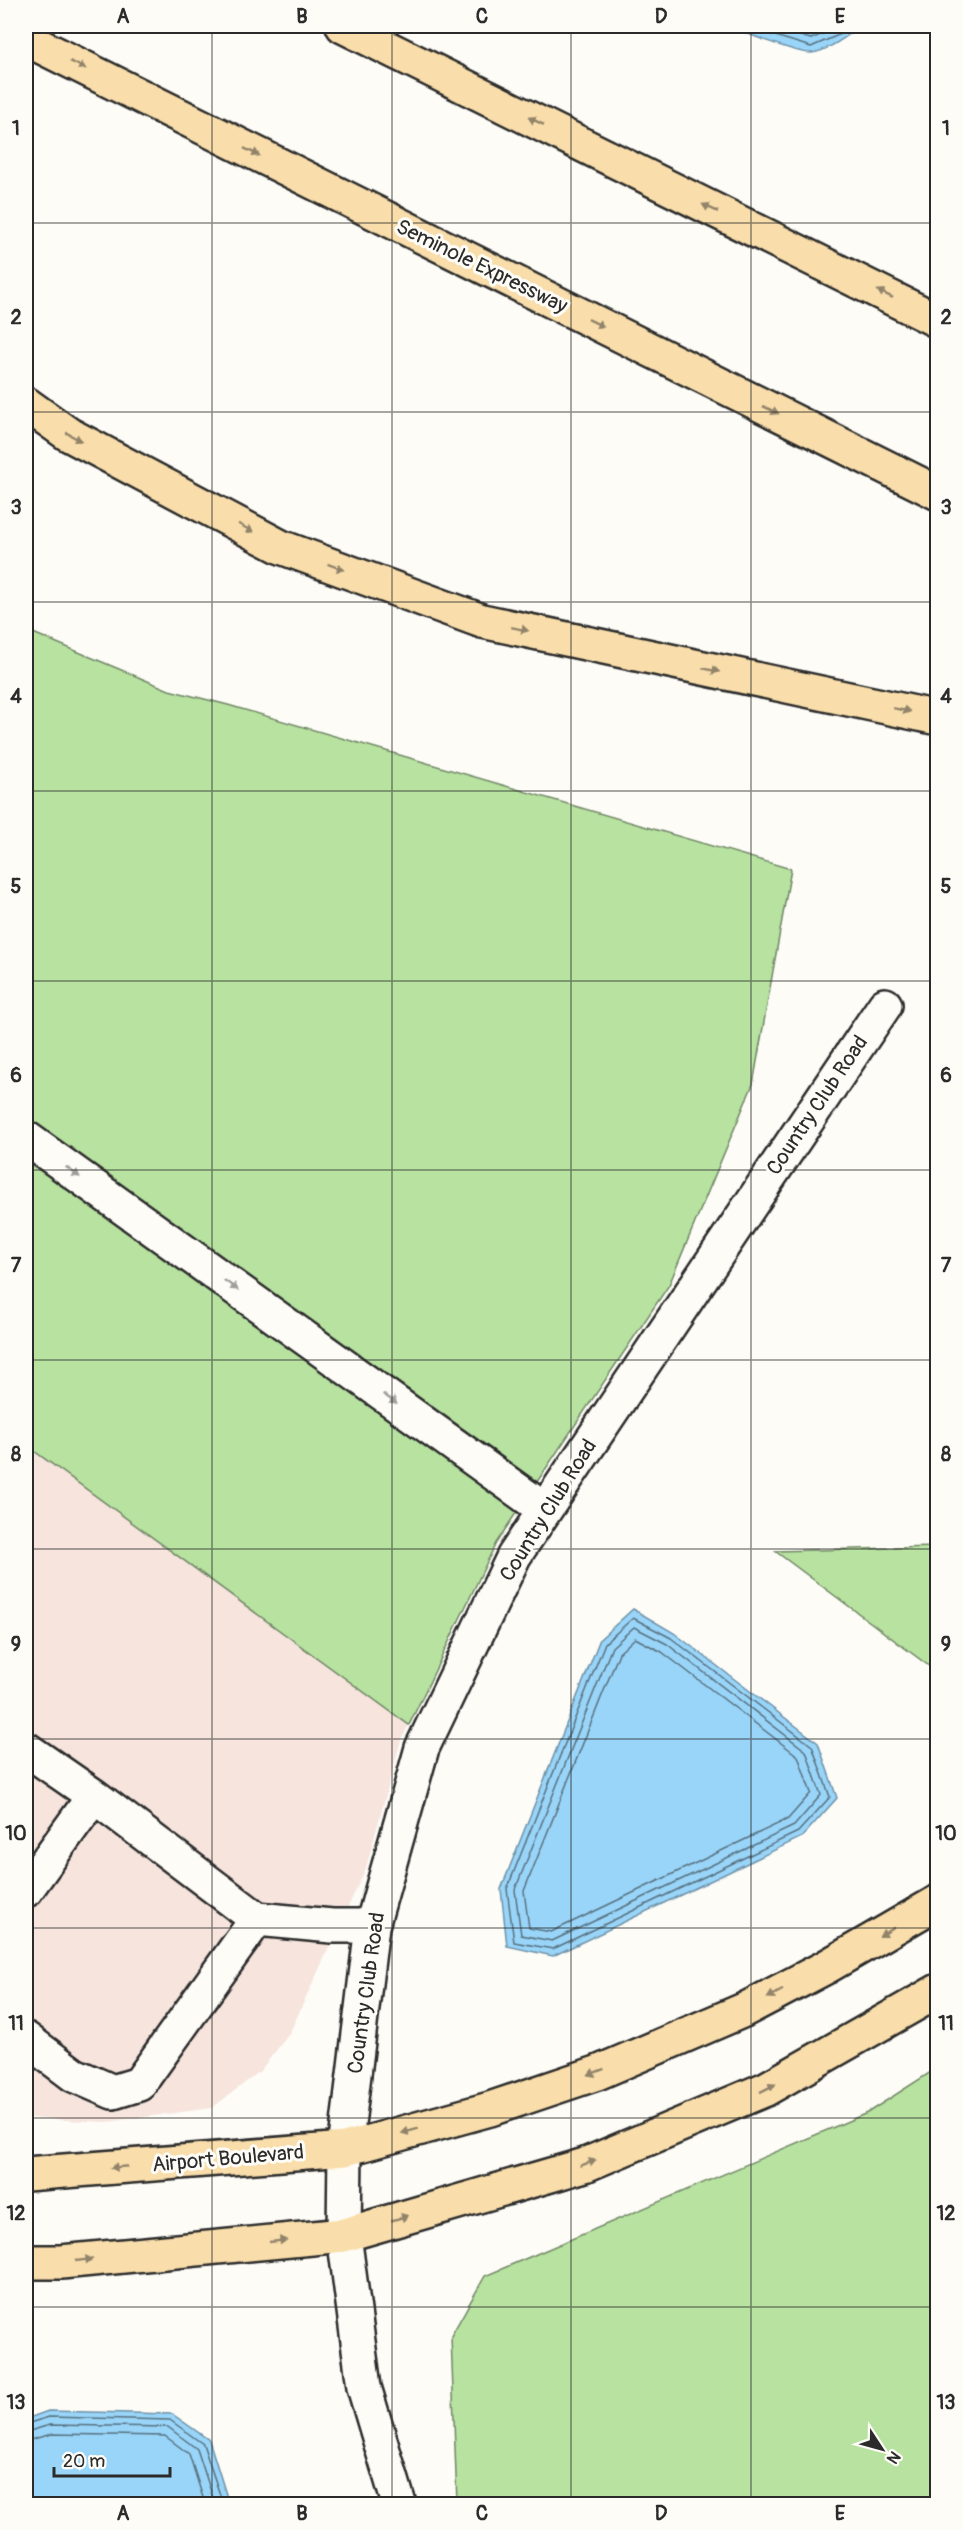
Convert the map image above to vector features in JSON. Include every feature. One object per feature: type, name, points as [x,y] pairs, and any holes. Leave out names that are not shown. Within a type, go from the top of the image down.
[{"type":"main road","points":[[343,26],[938,321]]},
{"type":"main road","name":"Seminole Expressway","points":[[26,39],[938,493]]},
{"type":"main road","points":[[26,404],[68,434],[281,547],[482,621],[938,718]]},
{"type":"main road","name":"Airport Boulevard","points":[[26,2174],[345,2149],[490,2109],[597,2073],[744,2010],[826,1967],[938,1902]]},
{"type":"main road","points":[[26,2262],[61,2262],[344,2235],[595,2161],[766,2090],[938,1991]]},
{"type":"street","name":"Country Club Road","points":[[345,2149],[372,1926],[423,1748],[514,1556],[885,1005]]},
{"type":"street","points":[[26,1138],[545,1510]]},
{"type":"street","points":[[26,1749],[94,1796],[257,1919],[332,1926],[372,1926]]},
{"type":"street","points":[[26,1890],[94,1796]]},
{"type":"street","points":[[26,2039],[74,2074],[113,2092],[139,2084],[257,1919]]},
{"type":"street","points":[[345,2149],[344,2235],[364,2387],[399,2505]]},
{"type":"shaded area","points":[[26,1445],[409,1725],[401,1740],[366,1868],[289,2034],[259,2072],[212,2108],[107,2122],[26,2118]]},
{"type":"green space","points":[[26,630],[169,690],[228,705],[791,869],[753,1084],[669,1285],[496,1543],[409,1725],[26,1445]]},
{"type":"green space","points":[[937,1547],[937,1672],[775,1551]]},
{"type":"green space","points":[[937,2068],[937,2504],[457,2504],[451,2336],[485,2276],[867,2113]]},
{"type":"water","points":[[730,26],[859,26],[830,47],[811,53],[758,38]]},
{"type":"water","points":[[633,1609],[674,1633],[818,1743],[837,1798],[802,1837],[553,1956],[507,1946],[501,1889],[600,1639]]},
{"type":"water","points":[[48,2411],[172,2414],[209,2440],[229,2504],[26,2504],[26,2419]]}]
